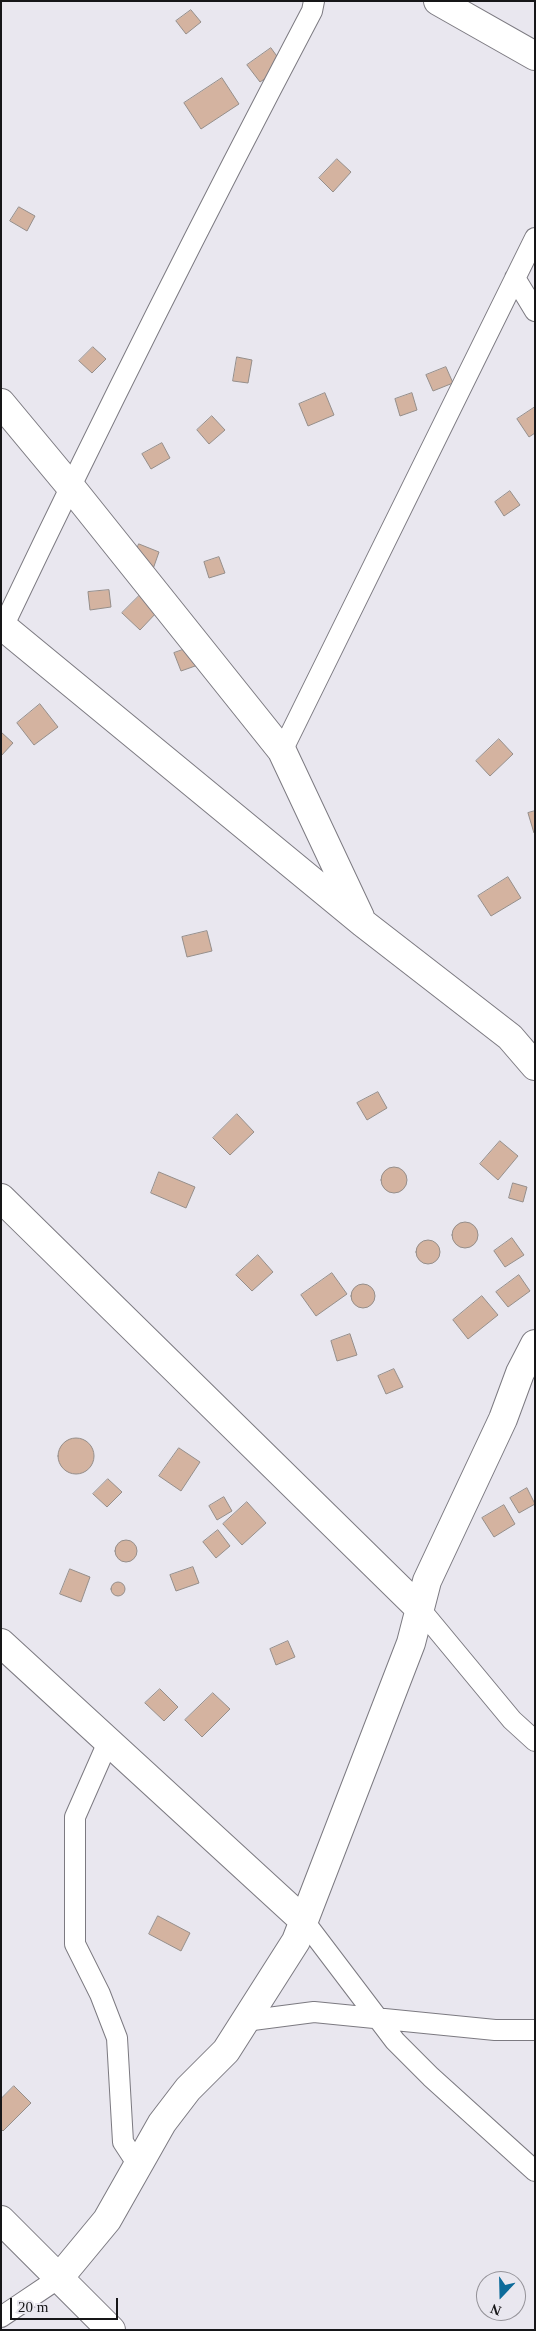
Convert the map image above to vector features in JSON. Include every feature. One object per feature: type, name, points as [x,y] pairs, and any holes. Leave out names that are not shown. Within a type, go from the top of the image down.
[{"type":"street","points":[[438,1],[535,56]]},
{"type":"street","points":[[1,403],[70,486],[282,751],[363,923]]},
{"type":"street","points":[[2,628],[363,923],[510,1037],[535,1066]]},
{"type":"street","points":[[510,1037],[535,1047]]},
{"type":"street","points":[[1,1198],[420,1609]]},
{"type":"street","points":[[59,2278],[107,2220],[162,2123],[188,2089],[226,2051],[296,1941],[410,1643],[427,1581],[503,1419],[520,1373],[535,1344]]},
{"type":"street","points":[[1,1643],[304,1921]]},
{"type":"street","points":[[1,2220],[111,2330]]},
{"type":"lane","points":[[2,628],[70,486],[243,142],[312,11],[314,1]]},
{"type":"lane","points":[[282,751],[535,238]]},
{"type":"lane","points":[[515,278],[535,311]]},
{"type":"lane","points":[[420,1609],[512,1720],[535,1741]]},
{"type":"lane","points":[[108,1742],[75,1817],[75,1944],[100,1994],[117,2038],[123,2142],[138,2165]]},
{"type":"lane","points":[[304,1921],[395,2041],[431,2078],[535,2170]]},
{"type":"lane","points":[[245,2021],[314,2012],[495,2030],[535,2030]]},
{"type":"lane","points":[[1,2317],[59,2278]]},
{"type":"building","points":[[191,10],[201,22],[186,34],[176,21]]},
{"type":"building","points":[[271,48],[284,66],[260,82],[247,65]]},
{"type":"building","points":[[222,78],[239,104],[201,129],[184,103]]},
{"type":"building","points":[[337,159],[351,172],[333,192],[319,178]]},
{"type":"building","points":[[19,207],[35,216],[27,231],[10,221]]},
{"type":"building","points":[[93,347],[106,359],[92,373],[79,361]]},
{"type":"building","points":[[237,357],[252,360],[248,383],[233,381]]},
{"type":"building","points":[[446,367],[453,383],[433,391],[426,375]]},
{"type":"building","points":[[325,393],[334,415],[308,426],[299,404]]},
{"type":"building","points":[[412,393],[417,410],[400,416],[395,399]]},
{"type":"building","points":[[535,407],[535,433],[529,437],[517,419]]},
{"type":"building","points":[[212,416],[225,430],[209,444],[197,430]]},
{"type":"building","points":[[162,443],[170,458],[151,469],[142,454]]},
{"type":"building","points":[[510,491],[520,505],[504,516],[495,502]]},
{"type":"building","points":[[139,544],[159,552],[153,569],[132,561]]},
{"type":"building","points":[[219,557],[225,573],[209,578],[204,562]]},
{"type":"building","points":[[109,590],[111,607],[90,610],[88,592]]},
{"type":"building","points":[[141,594],[158,611],[140,630],[122,613]]},
{"type":"building","points":[[191,647],[198,665],[181,671],[174,653]]},
{"type":"building","points":[[40,704],[58,727],[34,745],[17,723]]},
{"type":"building","points":[[1,732],[13,743],[1,756]]},
{"type":"building","points":[[499,739],[513,754],[490,776],[476,761]]},
{"type":"building","points":[[535,811],[535,832],[534,833],[528,813]]},
{"type":"building","points":[[508,877],[521,898],[491,916],[478,896]]},
{"type":"building","points":[[207,931],[212,951],[187,957],[182,937]]},
{"type":"building","points":[[378,1092],[387,1108],[367,1120],[357,1103]]},
{"type":"building","points":[[237,1114],[254,1132],[230,1155],[213,1138]]},
{"type":"building","points":[[500,1141],[518,1156],[498,1180],[480,1164]]},
{"type":"building","points":[[394,1167],[403,1171],[407,1180],[403,1189],[394,1193],[385,1189],[381,1180],[385,1171]]},
{"type":"building","points":[[159,1172],[195,1187],[186,1208],[151,1193]]},
{"type":"building","points":[[513,1183],[527,1187],[523,1202],[509,1198]]},
{"type":"building","points":[[465,1222],[474,1226],[478,1235],[474,1244],[465,1248],[456,1244],[452,1235],[456,1226]]},
{"type":"building","points":[[512,1238],[524,1255],[505,1267],[494,1251]]},
{"type":"building","points":[[428,1240],[436,1244],[440,1252],[436,1260],[428,1264],[420,1260],[416,1252],[420,1244]]},
{"type":"building","points":[[258,1255],[273,1272],[252,1291],[236,1275]]},
{"type":"building","points":[[332,1273],[347,1294],[316,1316],[301,1295]]},
{"type":"building","points":[[519,1275],[530,1291],[508,1307],[496,1292]]},
{"type":"building","points":[[363,1284],[372,1287],[375,1296],[372,1305],[363,1308],[354,1305],[351,1296],[354,1287]]},
{"type":"building","points":[[482,1296],[498,1315],[468,1339],[453,1320]]},
{"type":"building","points":[[350,1334],[357,1355],[337,1361],[331,1341]]},
{"type":"building","points":[[394,1369],[403,1387],[386,1394],[378,1376]]},
{"type":"building","points":[[76,1438],[88,1444],[94,1456],[88,1468],[76,1474],[64,1468],[58,1456],[64,1444]]},
{"type":"building","points":[[179,1448],[200,1462],[181,1491],[159,1476]]},
{"type":"building","points":[[108,1479],[122,1492],[107,1507],[93,1494]]},
{"type":"building","points":[[527,1488],[535,1504],[519,1513],[510,1498]]},
{"type":"building","points":[[224,1497],[232,1511],[217,1520],[209,1506]]},
{"type":"building","points":[[247,1502],[266,1523],[242,1545],[223,1524]]},
{"type":"building","points":[[504,1505],[515,1524],[494,1537],[482,1518]]},
{"type":"building","points":[[218,1530],[230,1546],[216,1558],[203,1542]]},
{"type":"building","points":[[126,1540],[134,1543],[137,1551],[134,1559],[126,1562],[118,1559],[115,1551],[118,1543]]},
{"type":"building","points":[[193,1567],[199,1583],[176,1591],[170,1575]]},
{"type":"building","points":[[70,1569],[90,1577],[81,1602],[60,1594]]},
{"type":"building","points":[[118,1582],[123,1584],[125,1589],[123,1594],[118,1596],[113,1594],[111,1589],[113,1584]]},
{"type":"building","points":[[288,1641],[295,1657],[276,1665],[270,1649]]},
{"type":"building","points":[[160,1689],[178,1707],[164,1721],[145,1703]]},
{"type":"building","points":[[213,1693],[230,1709],[202,1737],[185,1720]]},
{"type":"building","points":[[158,1916],[190,1933],[181,1951],[149,1934]]},
{"type":"building","points":[[14,2086],[31,2103],[3,2131],[1,2129],[1,2099]]}]
